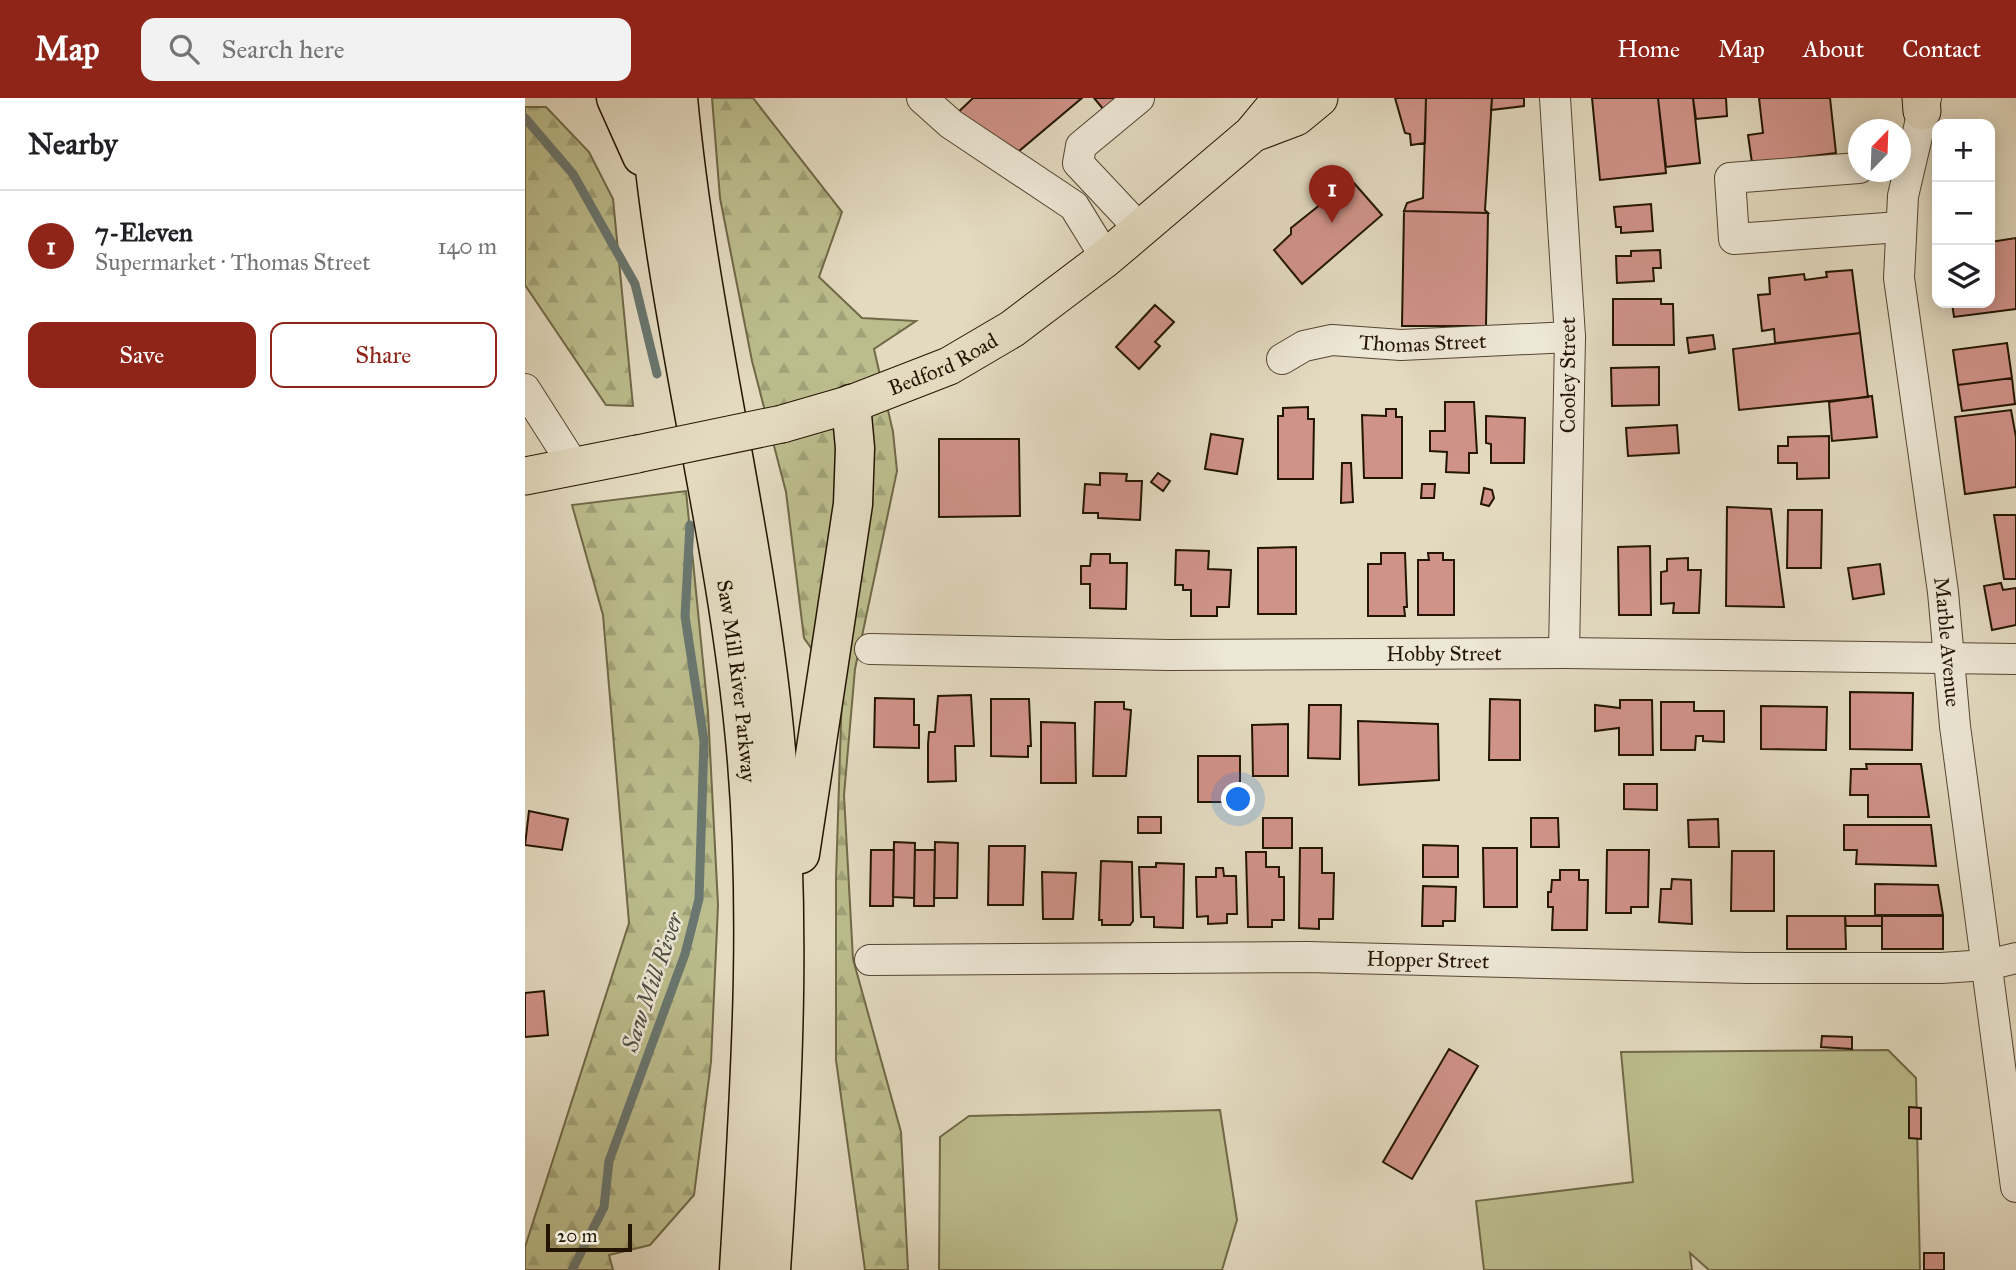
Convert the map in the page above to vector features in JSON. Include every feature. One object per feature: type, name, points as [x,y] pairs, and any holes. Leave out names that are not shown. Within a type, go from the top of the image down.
[{"type":"highway","points":[[616,98],[636,139],[659,207]]},
{"type":"highway","name":"Saw Mill River Parkway","points":[[648,98],[659,207],[674,307],[722,565],[748,766],[754,872],[754,973],[739,1270]]},
{"type":"highway","name":"Saw Mill River Parkway","points":[[678,98],[702,294],[765,651],[781,806],[785,963],[771,1270]]},
{"type":"highway","points":[[785,963],[853,504],[855,448],[851,404]]},
{"type":"main road","name":"Bedford Road","points":[[525,476],[782,424],[851,404],[965,358],[1012,329],[1106,258],[1269,111],[1296,117],[1319,98]]},
{"type":"street","points":[[922,98],[951,124],[1073,206],[1106,258]]},
{"type":"street","points":[[1139,98],[1081,146],[1078,163],[1140,229]]},
{"type":"street","name":"Cooley Street","points":[[1555,98],[1570,337],[1565,653]]},
{"type":"street","name":"Marble Avenue","points":[[1911,142],[1923,102]]},
{"type":"street","points":[[1848,169],[1730,178],[1734,239],[1900,227]]},
{"type":"street","name":"Marble Avenue","points":[[1903,182],[1899,278],[1904,325],[1943,592],[1947,658],[2016,1187]]},
{"type":"street","name":"Thomas Street","points":[[1282,359],[1304,346],[1332,340],[1401,345],[1570,337]]},
{"type":"street","points":[[525,389],[574,466]]},
{"type":"street","name":"Hobby Street","points":[[870,649],[1169,655],[1565,653],[2016,659]]},
{"type":"street","name":"Hopper Street","points":[[870,960],[1307,957],[1747,968],[1987,965],[2016,958]]},
{"type":"green space","points":[[712,98],[753,98],[842,212],[819,277],[862,318],[916,321],[874,349],[893,432],[897,471],[855,669],[844,795],[853,959],[901,1132],[908,1270],[865,1270],[836,1060],[836,878],[842,691],[804,638],[786,492],[752,361],[720,198]]},
{"type":"green space","points":[[525,107],[546,107],[589,152],[613,199],[633,406],[606,405],[525,285]]},
{"type":"green space","points":[[686,491],[708,712],[718,905],[711,1062],[694,1195],[650,1245],[609,1255],[613,1270],[525,1270],[525,1247],[629,923],[603,615],[572,505]]},
{"type":"green space","points":[[1888,1050],[1916,1078],[1920,1270],[1709,1270],[1690,1253],[1692,1270],[1484,1270],[1476,1201],[1633,1182],[1621,1052]]},
{"type":"green space","points":[[1220,1110],[1237,1220],[1222,1270],[939,1270],[940,1137],[969,1116]]},
{"type":"building","points":[[973,98],[1082,98],[1012,157],[952,118]]},
{"type":"building","points":[[1094,98],[1119,98],[1104,110]]},
{"type":"building","points":[[1395,98],[1426,98],[1425,143],[1411,145],[1410,134],[1405,133]]},
{"type":"building","points":[[1426,98],[1492,98],[1485,210],[1488,213],[1404,211],[1407,203],[1423,198]]},
{"type":"building","points":[[1492,98],[1524,98],[1524,106],[1491,110]]},
{"type":"building","points":[[1592,98],[1658,98],[1666,173],[1600,180]]},
{"type":"building","points":[[1658,98],[1693,98],[1700,163],[1666,167]]},
{"type":"building","points":[[1693,98],[1726,98],[1727,116],[1696,119]]},
{"type":"building","points":[[1759,98],[1830,98],[1836,153],[1752,163],[1748,135],[1763,133]]},
{"type":"building","points":[[1354,183],[1382,215],[1302,284],[1274,250],[1291,234],[1291,228],[1331,196],[1337,197]]},
{"type":"building","points":[[1651,204],[1653,231],[1621,233],[1621,227],[1616,227],[1614,207]]},
{"type":"building","points":[[1404,211],[1488,213],[1486,326],[1402,326]]},
{"type":"building","points":[[2016,238],[2016,309],[1954,317],[1953,308],[1995,308],[1995,241]]},
{"type":"building","points":[[1660,250],[1661,268],[1653,268],[1654,281],[1617,283],[1616,256],[1631,256],[1631,251]]},
{"type":"building","points":[[1852,270],[1860,333],[1775,343],[1774,329],[1762,331],[1758,295],[1770,294],[1769,278],[1804,274],[1805,280],[1827,277],[1826,272]]},
{"type":"building","points":[[1613,299],[1661,299],[1661,304],[1673,304],[1674,345],[1613,345]]},
{"type":"building","points":[[1155,305],[1174,322],[1155,342],[1160,346],[1139,369],[1116,347]]},
{"type":"building","points":[[1860,333],[1868,397],[1739,410],[1733,349]]},
{"type":"building","points":[[1713,335],[1715,349],[1689,353],[1687,338]]},
{"type":"building","points":[[2007,343],[2012,378],[1958,385],[1953,350]]},
{"type":"building","points":[[1659,367],[1659,405],[1612,406],[1611,368]]},
{"type":"building","points":[[2012,378],[2015,404],[1962,411],[1958,385]]},
{"type":"building","points":[[1872,396],[1877,437],[1832,441],[1829,402]]},
{"type":"building","points":[[1445,402],[1474,402],[1477,453],[1469,453],[1469,473],[1446,472],[1447,452],[1430,451],[1430,431],[1445,431]]},
{"type":"building","points":[[1308,407],[1308,419],[1314,419],[1313,479],[1278,479],[1278,416],[1283,416],[1283,408]]},
{"type":"building","points":[[1386,409],[1396,409],[1396,417],[1402,417],[1402,478],[1364,478],[1362,415],[1386,416]]},
{"type":"building","points":[[2011,410],[2016,437],[2016,487],[1965,494],[1955,417]]},
{"type":"building","points":[[1486,416],[1525,418],[1524,463],[1491,463],[1491,444],[1486,443]]},
{"type":"building","points":[[1677,425],[1679,453],[1628,456],[1626,428]]},
{"type":"building","points":[[1211,434],[1243,439],[1237,474],[1205,469]]},
{"type":"building","points":[[1829,436],[1829,478],[1797,479],[1797,463],[1778,463],[1778,446],[1788,446],[1788,437]]},
{"type":"building","points":[[939,439],[1019,439],[1020,516],[939,517]]},
{"type":"building","points":[[1342,463],[1351,463],[1353,502],[1341,503]]},
{"type":"building","points":[[1100,473],[1127,474],[1126,481],[1142,481],[1140,520],[1098,518],[1098,513],[1083,513],[1085,484],[1100,485]]},
{"type":"building","points":[[1158,473],[1170,481],[1163,491],[1151,482]]},
{"type":"building","points":[[1422,484],[1435,484],[1434,498],[1421,498]]},
{"type":"building","points":[[1484,488],[1492,490],[1494,498],[1489,506],[1481,504]]},
{"type":"building","points":[[1727,507],[1771,509],[1784,607],[1726,606]]},
{"type":"building","points":[[1788,510],[1822,510],[1821,568],[1787,568]]},
{"type":"building","points":[[1994,515],[2016,515],[2016,579],[2004,579]]},
{"type":"building","points":[[1650,546],[1651,615],[1619,615],[1618,547]]},
{"type":"building","points":[[1296,547],[1296,614],[1258,614],[1258,548]]},
{"type":"building","points":[[1176,550],[1209,551],[1208,569],[1231,570],[1229,607],[1217,607],[1217,616],[1191,616],[1191,590],[1183,590],[1183,585],[1175,585]]},
{"type":"building","points":[[1381,553],[1405,553],[1405,616],[1368,616],[1368,564],[1381,564]]},
{"type":"building","points":[[1428,553],[1443,553],[1443,560],[1454,560],[1454,615],[1418,615],[1418,560],[1429,560]]},
{"type":"building","points":[[1091,554],[1110,554],[1110,563],[1127,563],[1126,609],[1090,608],[1090,584],[1081,584],[1081,566],[1090,566]]},
{"type":"building","points":[[1688,558],[1688,570],[1701,570],[1699,613],[1673,613],[1674,603],[1661,604],[1661,572],[1667,571],[1667,559]]},
{"type":"building","points":[[1880,564],[1884,594],[1853,599],[1848,568]]},
{"type":"building","points":[[2001,583],[2003,590],[2016,588],[2016,625],[1992,630],[1984,586]]},
{"type":"building","points":[[1850,692],[1913,693],[1912,750],[1850,749]]},
{"type":"building","points":[[971,695],[974,746],[955,746],[956,781],[928,782],[929,732],[935,732],[938,696]]},
{"type":"building","points":[[875,698],[914,699],[914,725],[919,725],[919,748],[874,747]]},
{"type":"building","points":[[991,699],[1029,699],[1031,746],[1028,746],[1028,757],[991,756]]},
{"type":"building","points":[[1490,699],[1520,700],[1520,760],[1489,760]]},
{"type":"building","points":[[1620,700],[1652,700],[1653,755],[1619,755],[1619,728],[1595,731],[1595,705],[1620,708]]},
{"type":"building","points":[[1095,702],[1124,702],[1124,709],[1131,710],[1126,776],[1093,776]]},
{"type":"building","points":[[1661,702],[1694,702],[1694,711],[1724,711],[1724,742],[1703,741],[1703,736],[1696,736],[1695,750],[1661,750]]},
{"type":"building","points":[[1309,705],[1341,705],[1340,759],[1308,758]]},
{"type":"building","points":[[1761,706],[1827,707],[1826,750],[1761,749]]},
{"type":"building","points":[[1358,721],[1438,724],[1439,780],[1359,785]]},
{"type":"building","points":[[1041,722],[1075,723],[1076,783],[1041,783]]},
{"type":"building","points":[[1288,724],[1288,776],[1253,776],[1252,725]]},
{"type":"building","points":[[1198,756],[1240,756],[1240,802],[1198,802]]},
{"type":"building","points":[[1866,764],[1921,764],[1929,817],[1868,817],[1868,795],[1850,795],[1851,769],[1867,769]]},
{"type":"building","points":[[1624,784],[1657,784],[1657,810],[1624,809]]},
{"type":"building","points":[[529,811],[568,819],[562,850],[525,845]]},
{"type":"building","points":[[1138,817],[1161,817],[1161,833],[1138,833]]},
{"type":"building","points":[[1263,818],[1292,818],[1292,848],[1263,848]]},
{"type":"building","points":[[1531,818],[1558,818],[1559,847],[1531,847]]},
{"type":"building","points":[[1718,819],[1719,847],[1689,847],[1688,820]]},
{"type":"building","points":[[1844,825],[1931,825],[1936,866],[1856,864],[1857,850],[1844,850]]},
{"type":"building","points":[[894,842],[915,843],[914,898],[893,897]]},
{"type":"building","points":[[935,842],[958,843],[957,898],[934,898]]},
{"type":"building","points":[[1423,845],[1458,846],[1458,877],[1423,877]]},
{"type":"building","points":[[989,846],[1025,846],[1023,905],[988,905]]},
{"type":"building","points":[[1300,848],[1322,848],[1322,873],[1334,873],[1333,919],[1319,919],[1319,929],[1299,928]]},
{"type":"building","points":[[1483,848],[1517,848],[1517,907],[1484,907]]},
{"type":"building","points":[[871,850],[894,850],[893,906],[870,906]]},
{"type":"building","points":[[915,850],[935,850],[934,906],[914,906]]},
{"type":"building","points":[[1607,850],[1649,850],[1648,907],[1631,907],[1631,913],[1606,913]]},
{"type":"building","points":[[1732,851],[1774,851],[1774,911],[1731,911]]},
{"type":"building","points":[[1246,852],[1266,852],[1266,867],[1279,867],[1279,877],[1284,877],[1284,920],[1272,920],[1272,927],[1248,927]]},
{"type":"building","points":[[1101,861],[1132,862],[1133,921],[1130,925],[1102,925],[1102,920],[1099,920]]},
{"type":"building","points":[[1156,863],[1184,864],[1183,928],[1154,927],[1154,917],[1141,917],[1139,867],[1156,867]]},
{"type":"building","points":[[1216,868],[1223,868],[1224,876],[1236,876],[1237,914],[1227,914],[1227,923],[1208,924],[1208,916],[1197,917],[1196,877],[1216,877]]},
{"type":"building","points":[[1560,870],[1579,870],[1579,880],[1588,880],[1587,930],[1552,930],[1553,907],[1548,907],[1548,892],[1551,892],[1552,880],[1560,880]]},
{"type":"building","points":[[1042,872],[1076,873],[1073,919],[1043,919]]},
{"type":"building","points":[[1672,879],[1691,880],[1692,924],[1659,922],[1661,889],[1671,889]]},
{"type":"building","points":[[1875,884],[1938,885],[1943,915],[1875,915]]},
{"type":"building","points":[[1423,886],[1456,887],[1455,921],[1443,921],[1443,926],[1422,926]]},
{"type":"building","points":[[1787,916],[1845,916],[1846,949],[1787,949]]},
{"type":"building","points":[[1845,916],[1882,916],[1882,926],[1846,926]]},
{"type":"building","points":[[1882,916],[1943,916],[1943,949],[1882,949]]},
{"type":"building","points":[[544,991],[548,1035],[525,1037],[525,993]]},
{"type":"building","points":[[1822,1036],[1852,1037],[1852,1049],[1821,1047]]},
{"type":"building","points":[[1449,1049],[1478,1066],[1412,1179],[1383,1162]]},
{"type":"building","points":[[1909,1107],[1921,1108],[1921,1139],[1909,1138]]},
{"type":"building","points":[[1924,1253],[1944,1253],[1944,1270],[1924,1270]]},
{"type":"waterway","name":"Saw Mill River","points":[[525,118],[573,174],[635,284],[657,374]]},
{"type":"waterway","name":"Saw Mill River","points":[[572,1270],[604,1207],[609,1161],[685,954],[699,899],[704,741],[685,616],[690,525]]},
{"type":"place","name":"7-Eleven","points":[[1332,223]]}]
